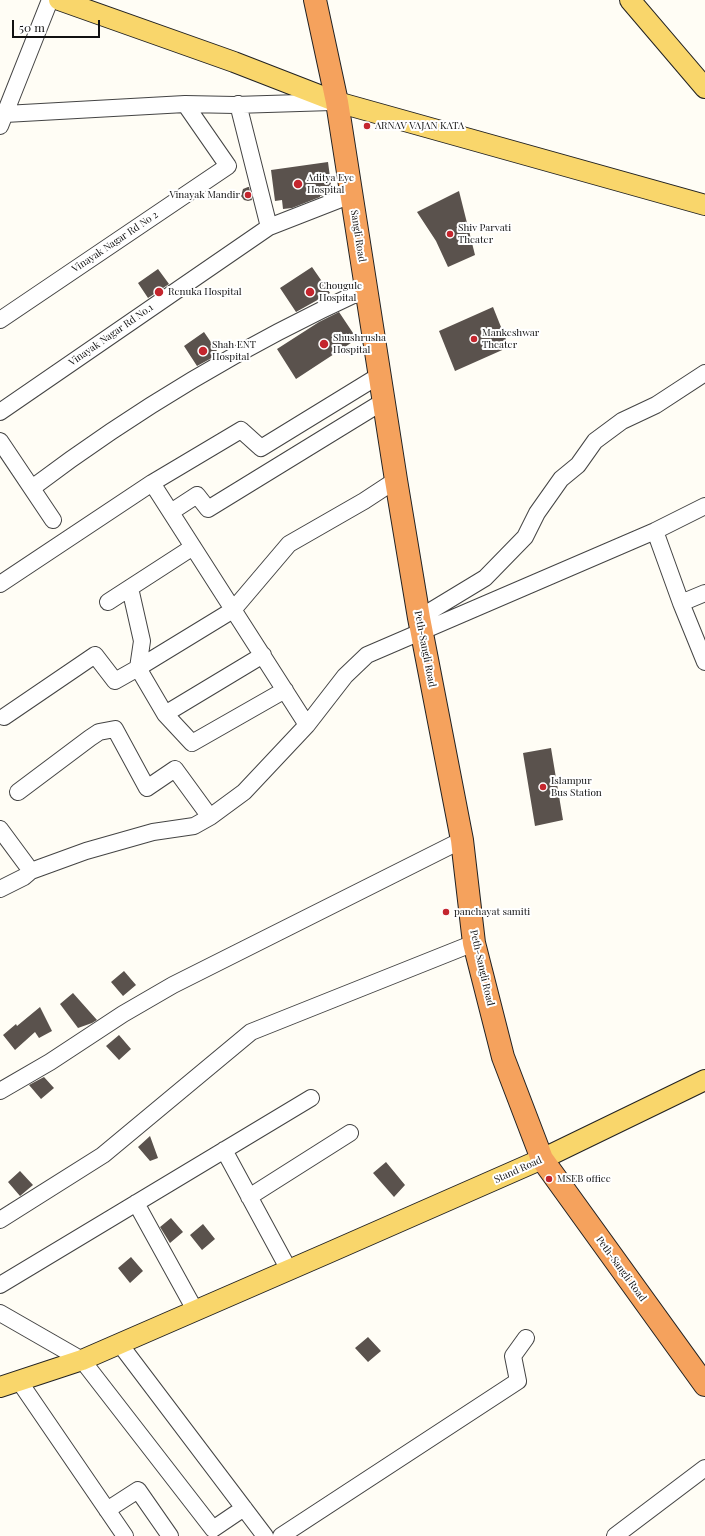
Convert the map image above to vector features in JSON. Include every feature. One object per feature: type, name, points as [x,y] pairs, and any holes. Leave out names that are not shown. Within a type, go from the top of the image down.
[{"type":"highway","name":"Sangli Road","points":[[316,0],[337,102],[384,401]]},
{"type":"highway","name":"Peth-Sangli Road","points":[[384,401],[421,625],[462,840],[474,943],[503,1057],[542,1159],[705,1385]]},
{"type":"main road","points":[[60,0],[234,62],[337,102],[705,205]]},
{"type":"main road","points":[[630,0],[705,88]]},
{"type":"main road","name":"Stand Road","points":[[0,1387],[82,1360],[289,1270],[542,1159],[705,1080]]},
{"type":"street","points":[[50,0],[2,118],[185,104],[337,102]]},
{"type":"street","name":"Vinayak Nagar Rd No 2","points":[[0,320],[228,166],[185,104]]},
{"type":"street","points":[[238,104],[269,226]]},
{"type":"street","name":"Vinayak Nagar Rd No.1","points":[[0,412],[269,226],[351,195]]},
{"type":"street","points":[[32,488],[73,457],[183,386],[294,323],[366,289]]},
{"type":"street","points":[[421,625],[484,578],[525,537],[541,507],[562,478],[578,466],[595,441],[622,421],[656,405],[705,373]]},
{"type":"street","points":[[0,584],[152,484],[241,430],[261,448],[380,375]]},
{"type":"street","points":[[171,512],[197,495],[208,508],[384,401]]},
{"type":"street","points":[[0,441],[5,460],[32,488],[53,520]]},
{"type":"street","points":[[4,717],[95,655],[115,681],[234,610],[289,544],[364,501],[396,480]]},
{"type":"street","points":[[152,484],[307,725]]},
{"type":"street","points":[[0,889],[31,872],[86,851],[153,832],[194,826],[210,818],[244,792],[307,725],[345,676],[367,655],[421,625],[655,531],[705,506]]},
{"type":"street","points":[[655,531],[681,603],[705,660]]},
{"type":"street","points":[[108,602],[193,547]]},
{"type":"street","points":[[130,588],[142,641],[138,668],[165,714],[192,743],[285,690]]},
{"type":"street","points":[[681,603],[705,593]]},
{"type":"street","points":[[165,714],[263,655]]},
{"type":"street","points":[[18,792],[94,735],[99,732],[115,729],[147,788],[175,769],[210,818]]},
{"type":"street","points":[[0,829],[31,872]]},
{"type":"street","points":[[0,1091],[50,1062],[123,1014],[174,985],[462,840]]},
{"type":"street","points":[[0,1220],[103,1155],[251,1032],[474,943]]},
{"type":"street","points":[[0,1285],[311,1098]]},
{"type":"street","points":[[249,1197],[350,1133]]},
{"type":"street","points":[[224,1150],[289,1270]]},
{"type":"street","points":[[136,1203],[195,1310]]},
{"type":"street","points":[[0,1313],[82,1360],[214,1529],[244,1508]]},
{"type":"street","points":[[281,1536],[518,1381],[513,1356],[526,1338]]},
{"type":"street","points":[[119,1344],[265,1536]]},
{"type":"street","points":[[19,1381],[125,1536]]},
{"type":"street","points":[[615,1536],[705,1468]]},
{"type":"street","points":[[107,1510],[138,1490],[170,1536]]},
{"type":"building","points":[[328,162],[332,192],[292,208],[283,209],[282,200],[275,201],[271,170]]},
{"type":"building","name":"Vinayak Mandir","points":[[248,187],[252,200],[248,201],[244,200],[241,196],[243,189]]},
{"type":"building","name":"Shiv Parvati Theater","points":[[459,191],[475,255],[448,267],[436,241],[417,212]]},
{"type":"building","points":[[312,267],[330,293],[296,312],[280,288]]},
{"type":"building","points":[[158,269],[169,284],[148,298],[138,283]]},
{"type":"building","name":"Mankeshwar Theater","points":[[493,307],[509,347],[455,371],[439,331]]},
{"type":"building","points":[[339,312],[357,339],[296,379],[277,349],[319,322]]},
{"type":"building","points":[[204,332],[219,354],[197,366],[184,346]]},
{"type":"building","name":"Islampur Bus Station","points":[[551,748],[563,820],[535,826],[523,753]]},
{"type":"building","points":[[124,971],[136,985],[123,996],[111,982]]},
{"type":"building","points":[[73,993],[97,1020],[78,1028],[60,1004]]},
{"type":"building","points":[[40,1007],[52,1031],[39,1038],[35,1032],[15,1050],[3,1035],[16,1024],[17,1026]]},
{"type":"building","points":[[119,1035],[131,1049],[119,1060],[106,1046]]},
{"type":"building","points":[[44,1077],[54,1088],[41,1099],[29,1085]]},
{"type":"building","points":[[150,1136],[158,1158],[150,1161],[138,1147]]},
{"type":"building","points":[[386,1162],[405,1185],[394,1197],[373,1173]]},
{"type":"building","points":[[20,1171],[33,1185],[20,1196],[8,1182]]},
{"type":"building","points":[[171,1218],[183,1232],[170,1243],[160,1227]]},
{"type":"building","points":[[203,1224],[215,1239],[202,1250],[190,1235]]},
{"type":"building","points":[[131,1257],[143,1271],[130,1283],[118,1268]]},
{"type":"building","points":[[368,1337],[381,1351],[368,1362],[355,1348]]},
{"type":"place","name":"ARNAV VAJAN KATA","points":[[367,126]]},
{"type":"place","name":"Aditya Eye Hospital","points":[[298,184]]},
{"type":"place","name":"Vinayak Mandir","points":[[248,195]]},
{"type":"place","name":"Shiv Parvati Theater","points":[[450,234]]},
{"type":"place","name":"Renuka Hospital","points":[[159,292]]},
{"type":"place","name":"Chougule Hospital","points":[[310,292]]},
{"type":"place","name":"Mankeshwar Theater","points":[[474,339]]},
{"type":"place","name":"Shushrusha Hospital","points":[[324,344]]},
{"type":"place","name":"Shah ENT Hospital","points":[[203,351]]},
{"type":"place","name":"Islampur Bus Station","points":[[543,787]]},
{"type":"place","name":"panchayat samiti","points":[[446,912]]},
{"type":"place","name":"MSEB office","points":[[549,1179]]}]
